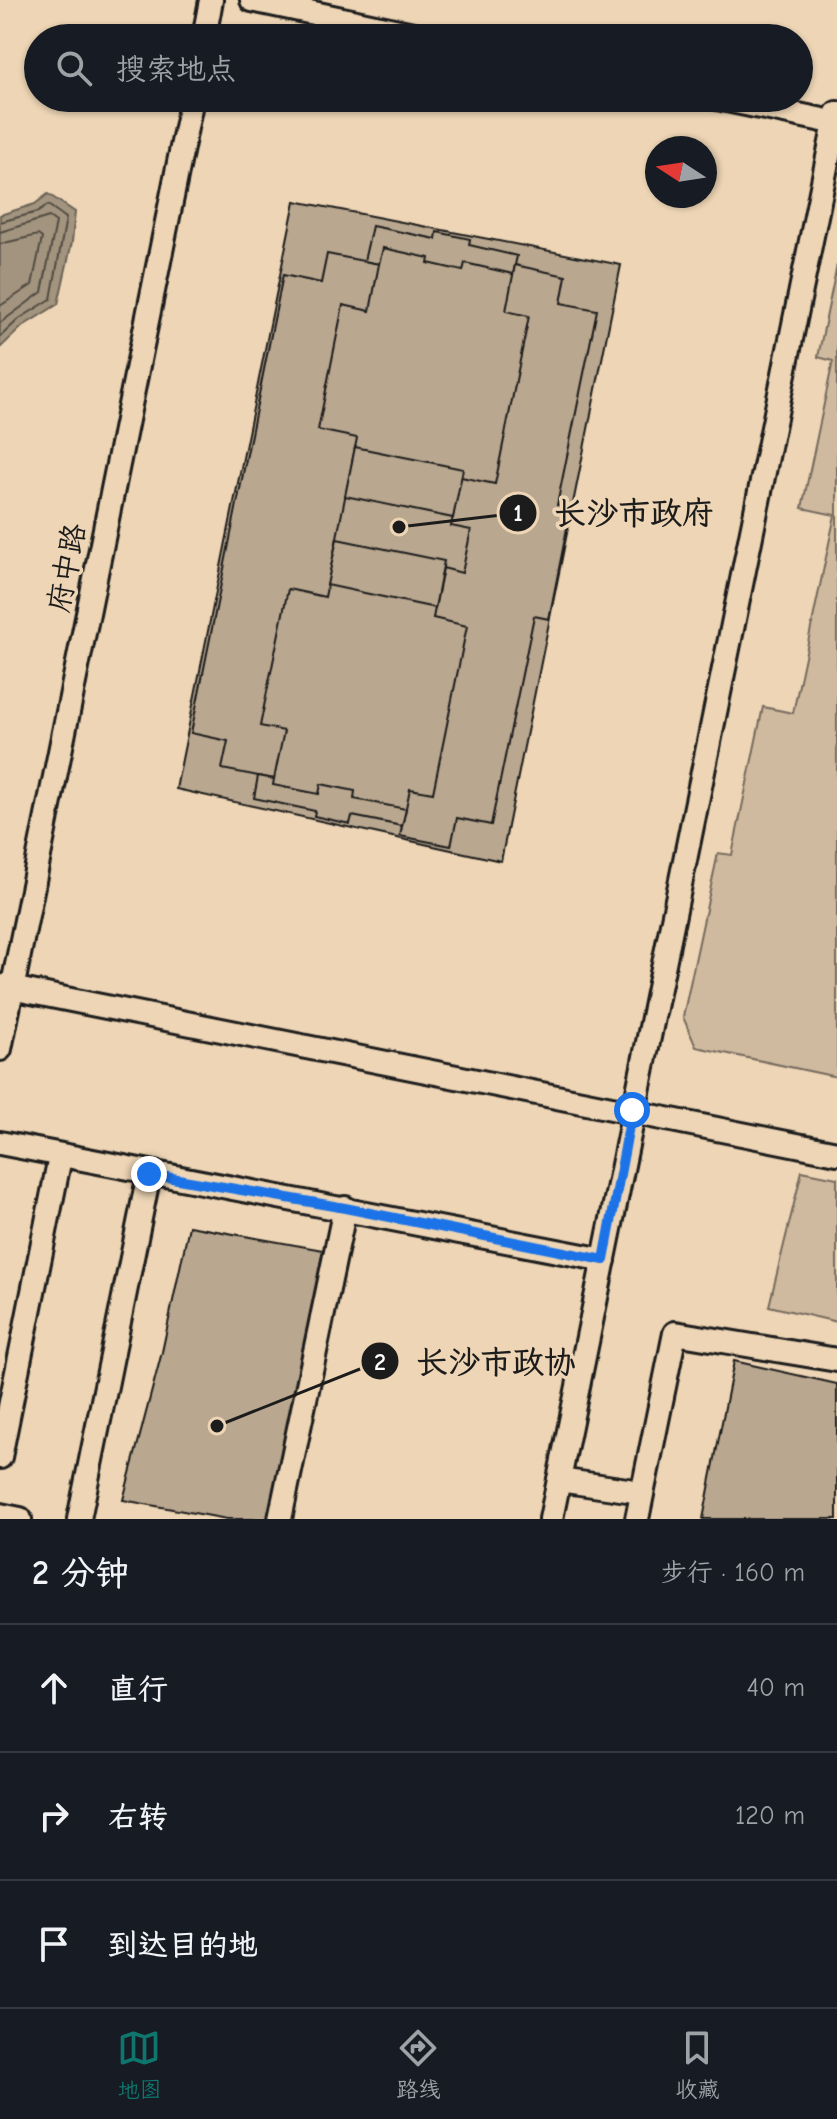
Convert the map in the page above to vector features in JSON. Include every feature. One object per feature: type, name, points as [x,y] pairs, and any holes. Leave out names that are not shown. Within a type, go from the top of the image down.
[{"type":"street","points":[[207,24],[211,0]]},
{"type":"street","points":[[252,0],[366,24]]},
{"type":"street","name":"府中路","points":[[0,1049],[6,987],[189,112]]},
{"type":"street","points":[[551,1519],[836,120],[793,112]]},
{"type":"street","points":[[6,987],[837,1153]]},
{"type":"street","points":[[0,1143],[604,1260]]},
{"type":"street","points":[[0,1457],[60,1157]]},
{"type":"street","points":[[79,1519],[149,1174]]},
{"type":"street","points":[[280,1519],[345,1208]]},
{"type":"street","points":[[637,1519],[675,1333],[837,1360]]},
{"type":"street","points":[[559,1480],[641,1492]]},
{"type":"street","points":[[0,1515],[20,1519]]},
{"type":"shaded area","points":[[837,265],[837,1077],[696,1047],[683,1017],[718,853],[732,855],[763,707],[793,713],[835,515],[802,508],[833,361],[818,357]]},
{"type":"shaded area","points":[[802,1171],[837,1178],[837,1322],[769,1306]]},
{"type":"water","points":[[48,194],[75,212],[72,242],[58,304],[23,326],[0,348],[0,215],[35,204]]},
{"type":"building","points":[[295,201],[621,265],[501,861],[176,789]]},
{"type":"building","points":[[372,226],[436,239],[437,232],[470,239],[469,245],[517,256],[513,274],[465,263],[463,271],[428,263],[429,258],[383,248],[379,264],[364,261]]},
{"type":"building","points":[[327,254],[379,264],[370,311],[343,305],[318,430],[357,438],[325,597],[288,589],[260,726],[284,731],[274,779],[222,769],[228,741],[191,733],[283,275],[321,283]]},
{"type":"building","points":[[515,265],[566,276],[561,303],[597,310],[557,505],[571,508],[549,619],[534,616],[491,825],[457,818],[451,846],[400,836],[410,789],[433,793],[467,626],[433,618],[443,568],[462,573],[471,530],[451,526],[461,477],[495,484],[529,316],[506,311]]},
{"type":"building","points":[[355,447],[463,469],[453,518],[345,496]]},
{"type":"building","points":[[337,539],[444,561],[435,608],[327,585]]},
{"type":"building","points":[[258,776],[274,779],[273,785],[319,794],[321,784],[355,791],[354,799],[406,809],[402,826],[352,816],[350,824],[314,816],[315,811],[254,798]]},
{"type":"building","points":[[189,1226],[323,1250],[274,1519],[227,1519],[123,1500],[162,1352]]},
{"type":"building","points":[[734,1361],[837,1384],[837,1519],[703,1519]]},
{"type":"place","name":"长沙市政府","points":[[399,527]]},
{"type":"place","name":"长沙市政协","points":[[217,1426]]},
{"type":"route","points":[[149,1174],[345,1208],[604,1260],[632,1110]]}]
